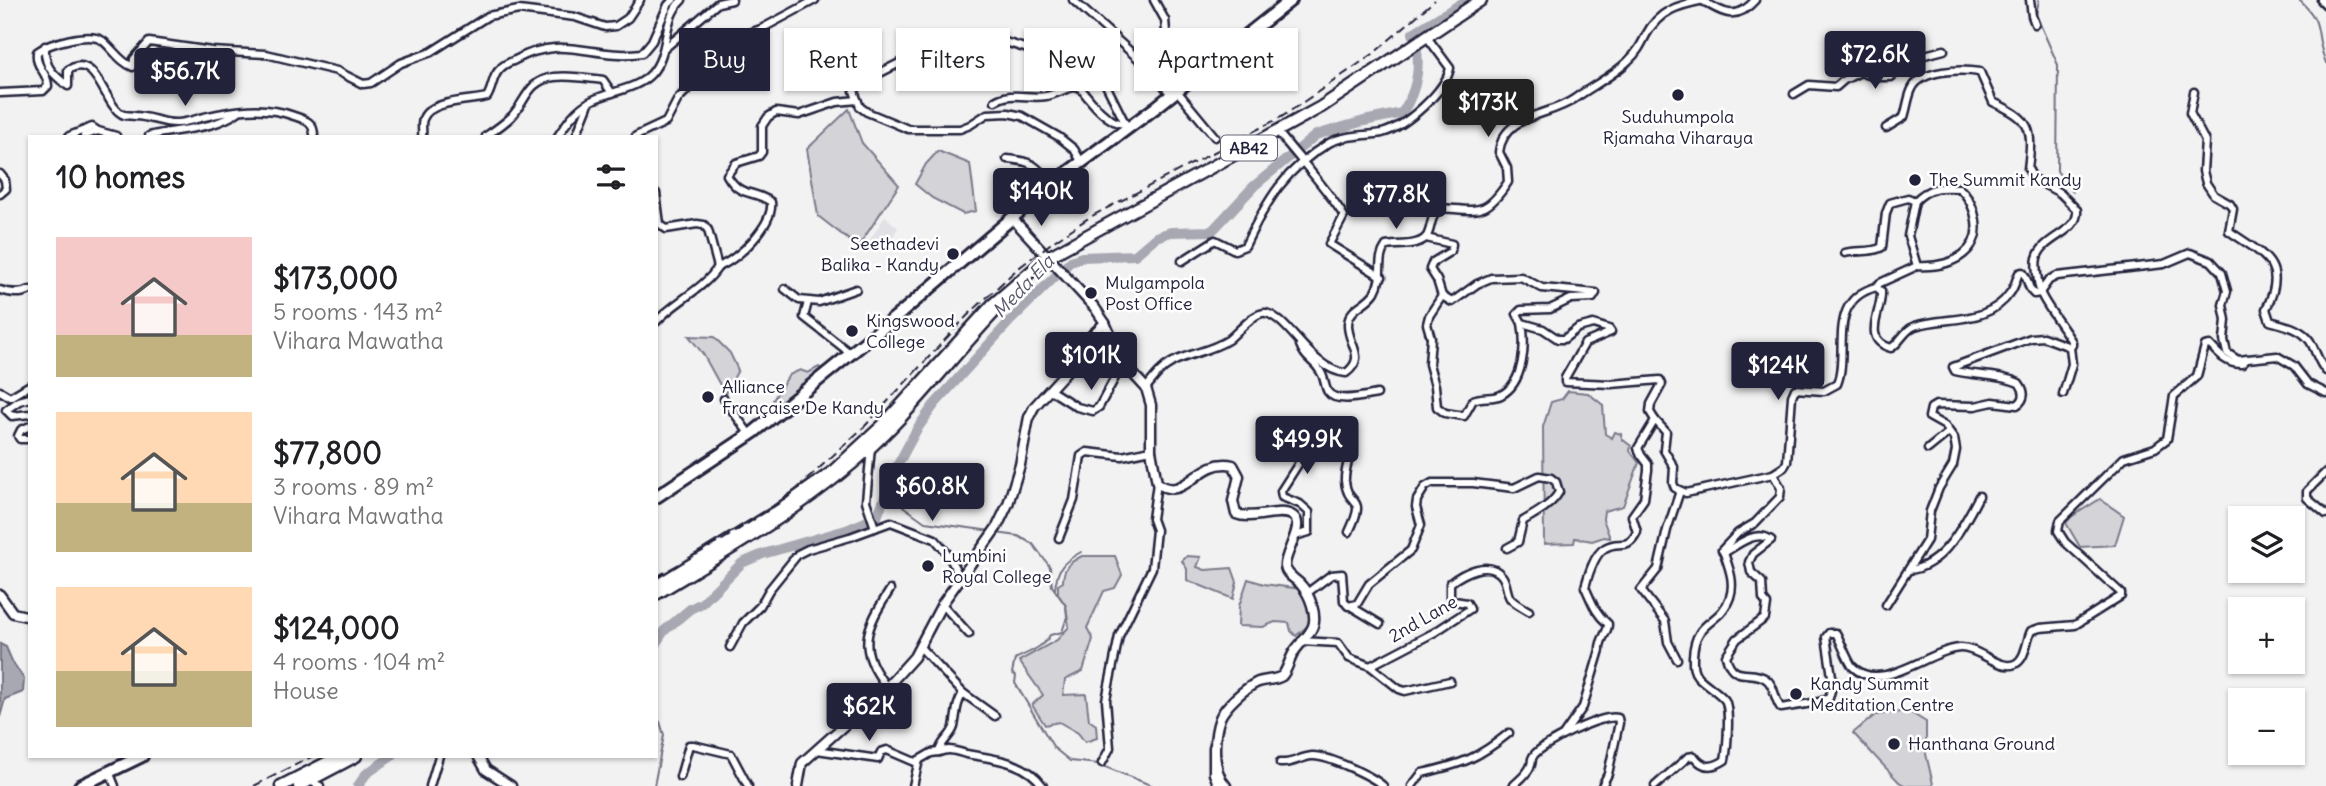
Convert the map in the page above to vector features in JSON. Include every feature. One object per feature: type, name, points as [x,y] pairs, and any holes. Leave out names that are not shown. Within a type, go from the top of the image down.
[{"type":"highway","points":[[1256,28],[1291,0]]},
{"type":"highway","points":[[658,496],[750,435],[1052,184],[1177,91]]},
{"type":"highway","points":[[80,786],[138,758]]},
{"type":"main road","name":"AB42","points":[[658,593],[827,486],[907,411],[990,316],[1078,239],[1278,132],[1422,41],[1481,0]]},
{"type":"main road","name":"AB42","points":[[658,585],[777,511],[831,473],[882,426],[992,305],[1052,262]]},
{"type":"main road","points":[[281,786],[336,758]]},
{"type":"main road","points":[[299,786],[352,758]]},
{"type":"street","points":[[0,93],[43,92],[49,81],[36,61],[37,52],[45,46],[82,37],[101,39],[125,64],[133,67],[134,59],[149,42],[212,51],[266,54],[337,71],[363,84],[371,83],[401,62],[431,52],[488,16],[519,10],[575,17],[605,27],[616,26],[628,18],[640,0]]},
{"type":"street","points":[[422,135],[423,119],[428,112],[452,101],[487,97],[501,68],[524,55],[546,47],[562,46],[603,54],[642,53],[652,41],[668,5],[673,0]]},
{"type":"street","points":[[559,135],[571,117],[590,101],[638,83],[650,75],[664,48],[673,8],[682,0]]},
{"type":"street","points":[[664,48],[718,3],[732,0]]},
{"type":"street","points":[[638,135],[666,122],[678,99],[688,89],[699,57],[708,47],[761,29],[815,0]]},
{"type":"street","points":[[1073,0],[1175,93],[1215,137]]},
{"type":"street","points":[[1154,0],[1165,20],[1166,28]]},
{"type":"street","points":[[1146,387],[1160,370],[1174,361],[1200,354],[1226,341],[1255,315],[1262,313],[1269,314],[1278,321],[1300,344],[1336,372],[1346,373],[1354,368],[1357,357],[1348,330],[1348,319],[1353,310],[1374,295],[1382,277],[1381,252],[1386,246],[1420,242],[1426,238],[1430,218],[1440,208],[1480,210],[1487,206],[1508,181],[1507,168],[1499,152],[1503,137],[1512,126],[1526,118],[1566,105],[1627,63],[1639,50],[1655,21],[1672,8],[1704,0],[1718,10],[1730,14],[1740,13],[1755,0]]},
{"type":"street","points":[[2030,0],[2035,23]]},
{"type":"street","points":[[2321,0],[2326,5]]},
{"type":"street","points":[[1082,163],[1074,149],[1059,137],[1022,116],[1008,113],[987,114],[960,128],[908,129],[867,112],[854,92],[862,82],[945,40],[992,38],[1090,65],[1099,71],[1127,126]]},
{"type":"street","points":[[1182,261],[1215,240],[1235,250],[1245,246],[1258,218],[1299,159],[1332,141],[1386,132],[1408,119],[1430,99],[1448,78],[1450,68],[1422,41]]},
{"type":"street","points":[[45,46],[44,62],[54,76],[68,86],[68,70],[75,65],[83,66],[98,80],[116,109],[123,115],[149,116],[177,124],[239,111],[278,110],[309,121],[314,128],[314,135]]},
{"type":"street","points":[[1794,94],[1809,85],[1836,87],[1860,72],[1875,77],[1891,77],[1913,58],[1944,50]]},
{"type":"street","points":[[1886,128],[1904,117],[1913,86],[1924,77],[1967,70],[1980,72],[1993,102],[2013,111],[2027,124],[2032,139],[2028,169],[2034,179],[2060,193],[2077,210],[2075,222],[2047,242],[2036,258],[2040,293],[2072,342],[2071,364],[2063,394]]},
{"type":"street","points":[[487,135],[519,109],[526,92],[540,81],[552,77],[603,79],[612,93]]},
{"type":"street","points":[[995,101],[1010,95],[1045,96],[1079,86],[1098,109],[1119,124],[1127,126]]},
{"type":"street","points":[[2194,92],[2190,113],[2205,141],[2203,172],[2206,183],[2214,195],[2230,204],[2233,209],[2229,232],[2257,250],[2272,267],[2276,283],[2266,309],[2270,321],[2302,332],[2326,371]]},
{"type":"street","points":[[658,320],[669,307],[698,289],[719,267],[739,256],[770,218],[771,202],[764,197],[740,191],[733,186],[727,175],[736,163],[759,156],[762,152],[762,126],[768,117],[776,112],[799,115],[837,102],[857,100]]},
{"type":"street","points":[[576,135],[590,101]]},
{"type":"street","points":[[153,135],[172,130],[208,127],[239,111]]},
{"type":"street","points":[[72,135],[92,127],[112,135]]},
{"type":"street","points":[[86,135],[98,131]]},
{"type":"street","points":[[1278,132],[1329,192],[1344,216],[1329,244],[1382,277]]},
{"type":"street","points":[[1007,159],[1027,161],[1039,169],[1052,184]]},
{"type":"street","points":[[0,174],[5,180],[6,189],[0,194]]},
{"type":"street","points":[[1522,323],[1543,329],[1558,339],[1564,339],[1578,328],[1593,324],[1609,329],[1611,332],[1585,343],[1565,382],[1611,384],[1660,380],[1662,384],[1651,404],[1650,412],[1666,432],[1664,450],[1674,467],[1673,483],[1686,494],[1773,474],[1784,467],[1787,462],[1791,396],[1795,389],[1824,391],[1838,384],[1841,375],[1840,344],[1843,320],[1852,302],[1880,283],[1917,266],[1930,267],[1951,261],[1975,244],[1979,230],[1970,200],[1959,188],[1939,187],[1926,190],[1914,201],[1908,236],[1917,266]]},
{"type":"street","points":[[1845,253],[1877,250],[1882,247],[1886,213],[1890,203],[1908,198],[1914,201]]},
{"type":"street","points":[[658,208],[660,223],[666,229],[704,225],[719,267]]},
{"type":"street","points":[[1012,218],[1105,323],[1123,363],[1146,387],[1151,405],[1151,450],[1157,483],[1152,519],[1156,530],[1152,568],[1119,636],[1107,700],[1110,748],[1102,763]]},
{"type":"street","points":[[1426,238],[1452,244],[1451,251],[1433,262],[1430,269],[1437,279],[1442,296],[1452,302],[1477,284],[1491,278],[1521,277],[1542,288],[1596,293],[1593,298],[1572,299],[1550,309],[1521,310],[1517,314],[1524,335],[1522,368],[1507,391],[1499,396],[1477,398],[1473,400],[1466,414],[1455,416],[1437,407],[1429,364],[1431,338],[1427,324],[1442,296]]},
{"type":"street","points":[[1876,288],[1881,291],[1881,298],[1873,325],[1878,340],[1891,348],[1909,329],[1916,326],[1989,312],[2009,295],[2019,273],[2022,272],[2034,294],[2040,293],[2049,280],[2057,276],[2164,264],[2190,253],[2211,261],[2222,273],[2227,291],[2223,305],[2227,353],[2238,360],[2277,356],[2294,366],[2308,384],[2326,393]]},
{"type":"street","points":[[0,289],[10,293],[28,291]]},
{"type":"street","points":[[785,289],[799,300],[819,302],[856,289]]},
{"type":"street","points":[[807,302],[804,317],[850,354]]},
{"type":"street","points":[[798,786],[802,763],[887,687],[915,657],[942,604],[997,527],[1008,504],[1020,465],[1029,417],[1034,407],[1071,366],[1092,335],[1105,323]]},
{"type":"street","points":[[1886,605],[1927,540],[1930,511],[1939,488],[1953,466],[1956,450],[1954,438],[1944,426],[1929,417],[1931,408],[1936,405],[1975,406],[1993,402],[2017,405],[2024,396],[2019,383],[2007,378],[1955,371],[1953,368],[2031,338],[2043,338],[2070,347]]},
{"type":"street","points":[[1300,344],[1304,358],[1320,371],[1328,393],[1343,398],[1377,394]]},
{"type":"street","points":[[1724,553],[1757,536],[1766,536],[1771,540],[1753,554],[1749,562],[1751,572],[1762,583],[1767,613],[1758,624],[1737,639],[1726,656],[1729,664],[1740,674],[1765,678],[1782,708],[1829,698],[1833,683],[1826,637],[1829,633],[1836,634],[1852,667],[1871,677],[1880,677],[1910,667],[1942,651],[1963,648],[1978,652],[2006,667],[2014,665],[2021,661],[2031,631],[2075,625],[2121,596],[2121,593],[2065,542],[2058,531],[2060,521],[2124,458],[2155,448],[2167,439],[2174,396],[2197,376],[2205,346],[2210,345],[2234,364],[2242,364],[2247,359]]},
{"type":"street","points":[[1050,390],[1077,407],[1093,411],[1099,407],[1123,363]]},
{"type":"street","points":[[0,391],[10,397],[28,386]]},
{"type":"street","points":[[28,399],[6,410],[12,416],[28,414]]},
{"type":"street","points":[[724,400],[750,435]]},
{"type":"street","points":[[1564,734],[1583,707],[1600,644],[1608,631],[1608,624],[1593,608],[1592,598],[1585,587],[1599,552],[1607,546],[1633,541],[1637,532],[1632,516],[1644,499],[1648,470],[1648,464],[1638,448],[1655,420]]},
{"type":"street","points":[[28,427],[20,430],[18,436],[20,439],[28,439]]},
{"type":"street","points":[[1928,449],[1949,432]]},
{"type":"street","points":[[1295,536],[1310,532],[1309,512],[1300,504],[1282,497],[1281,491],[1304,455],[1312,450],[1347,442],[1351,443],[1352,447],[1347,460],[1345,485],[1359,506],[1349,532]]},
{"type":"street","points":[[871,447],[865,489],[874,526]]},
{"type":"street","points":[[1059,538],[1074,500],[1081,456],[1087,452],[1122,456],[1151,450]]},
{"type":"street","points":[[1157,483],[1164,488],[1174,489],[1184,486],[1209,466],[1226,464],[1237,469],[1239,476],[1233,501],[1236,514],[1250,518],[1286,513],[1297,520],[1298,529],[1285,564],[1287,571],[1307,593],[1314,618],[1313,626],[1301,641],[1282,676],[1254,684],[1228,707],[1216,724],[1211,756],[1213,774],[1218,786]]},
{"type":"street","points":[[2326,472],[2307,491],[2307,498],[2326,514]]},
{"type":"street","points":[[1655,786],[1688,757],[1694,757],[1699,764],[1707,766],[1715,766],[1725,760],[1728,705],[1694,673],[1694,641],[1698,632],[1725,609],[1731,594],[1732,578],[1722,550],[1738,533],[1755,523],[1780,497],[1781,488],[1773,474]]},
{"type":"street","points":[[1352,607],[1357,604],[1369,584],[1411,550],[1421,525],[1417,500],[1425,487],[1432,483],[1473,483],[1514,488],[1539,476],[1551,478],[1556,482],[1559,492],[1557,497],[1548,506],[1523,521],[1518,542],[1507,548]]},
{"type":"street","points":[[1677,659],[1668,642],[1665,621],[1641,590],[1658,569],[1680,491]]},
{"type":"street","points":[[1909,570],[1923,567],[1948,545],[1979,496]]},
{"type":"street","points":[[730,647],[743,623],[760,606],[769,590],[798,554],[874,526],[898,523],[934,539],[948,554],[960,578]]},
{"type":"street","name":"2nd Lane","points":[[1370,666],[1435,632],[1470,609],[1467,603],[1454,601],[1449,590],[1450,583],[1466,573],[1487,568],[1502,575],[1510,598],[1529,611]]},
{"type":"street","points":[[1307,593],[1331,575],[1342,574],[1344,601],[1380,624]]},
{"type":"street","points":[[887,687],[866,654],[870,626],[890,590]]},
{"type":"street","points":[[0,595],[13,613],[28,617]]},
{"type":"street","points":[[942,604],[969,634]]},
{"type":"street","points":[[1301,641],[1317,644],[1338,643],[1349,658],[1370,666],[1405,691],[1450,681]]},
{"type":"street","points":[[920,647],[963,693],[995,716]]},
{"type":"street","points":[[939,751],[941,743],[954,727],[955,707],[963,693]]},
{"type":"street","points":[[1513,786],[1527,771],[1532,757],[1564,734],[1604,717],[1618,718],[1608,774],[1602,786]]},
{"type":"street","points":[[1220,719],[1215,760],[1219,778],[1226,786]]},
{"type":"street","points":[[1412,786],[1422,773],[1462,764],[1486,752],[1509,733]]},
{"type":"street","points":[[680,777],[689,746],[693,744],[731,754],[748,786]]},
{"type":"street","points":[[817,750],[878,758],[881,751],[887,750],[915,762],[931,753],[953,749],[1014,764],[1037,777],[1043,786]]},
{"type":"street","points":[[1280,763],[1293,763],[1312,756],[1324,757],[1383,786]]},
{"type":"street","points":[[430,786],[438,758]]},
{"type":"street","points":[[479,758],[486,770],[511,786]]},
{"type":"street","points":[[913,786],[919,760]]},
{"type":"street","points":[[109,771],[116,786]]},
{"type":"street","points":[[310,781],[320,786]]},
{"type":"shaded area","points":[[849,109],[862,143],[899,185],[858,247],[818,216],[807,149]]},
{"type":"shaded area","points":[[938,151],[970,164],[976,211],[963,214],[932,198],[915,184],[926,164]]},
{"type":"shaded area","points":[[885,216],[898,228],[887,246],[879,251],[868,243]]},
{"type":"shaded area","points":[[689,336],[714,337],[730,353],[738,370],[725,394],[703,354]]},
{"type":"shaded area","points":[[819,367],[823,371],[778,406],[773,400],[789,375],[800,370],[808,373]]},
{"type":"shaded area","points":[[1568,391],[1588,393],[1603,405],[1605,434],[1612,438],[1615,432],[1621,434],[1622,439],[1631,446],[1630,451],[1639,463],[1623,506],[1604,511],[1603,519],[1610,538],[1592,541],[1575,538],[1574,543],[1544,544],[1543,427],[1551,402],[1562,399]]},
{"type":"shaded area","points":[[2100,499],[2124,516],[2115,545],[2080,547],[2066,523]]},
{"type":"shaded area","points":[[1082,556],[1115,556],[1122,575],[1115,588],[1104,591],[1087,628],[1093,639],[1083,671],[1065,680],[1063,695],[1086,694],[1089,720],[1096,725],[1097,738],[1085,742],[1078,733],[1059,722],[1045,725],[1032,705],[1043,695],[1019,661],[1057,640],[1069,627],[1066,606],[1058,594],[1058,585],[1063,582],[1068,566]]},
{"type":"shaded area","points":[[1187,556],[1201,557],[1197,567],[1205,570],[1232,568],[1237,582],[1233,599],[1187,580],[1187,569],[1182,561]]},
{"type":"shaded area","points":[[1248,579],[1301,589],[1311,611],[1311,623],[1296,636],[1289,623],[1275,622],[1263,627],[1238,626],[1239,606]]},
{"type":"shaded area","points":[[0,644],[6,647],[24,679],[23,692],[5,699],[0,717]]},
{"type":"shaded area","name":"Hanthana Ground","points":[[1908,711],[1926,722],[1926,754],[1933,784],[1931,786],[1906,786],[1899,782],[1853,733],[1875,715]]},
{"type":"waterway","name":"Meda Ela","points":[[658,640],[664,631],[690,609],[702,603],[742,563],[763,554],[846,530],[877,517],[896,468],[917,429],[934,405],[1010,321],[1071,261],[1082,257],[1135,255],[1156,237],[1171,232],[1212,231],[1254,186],[1316,135],[1402,113],[1412,94],[1417,74],[1413,33],[1467,0]]},
{"type":"waterway","points":[[2039,0],[2036,15],[2058,65],[2057,171],[2073,192]]},
{"type":"waterway","points":[[2299,0],[2316,22],[2326,63]]},
{"type":"waterway","points":[[884,500],[897,502],[925,522],[991,531]]},
{"type":"waterway","points":[[996,533],[1018,536],[1033,544],[1050,567],[1052,586],[1066,606],[1067,617],[1062,632],[1050,635],[1039,646],[1015,659],[1012,673],[1016,676],[1015,683],[1054,748],[1070,761],[1098,764],[1153,786]]},
{"type":"waterway","points":[[1055,589],[1062,566],[1081,552]]},
{"type":"waterway","points":[[654,786],[664,735],[658,721]]},
{"type":"waterway","name":"Meda Ela","points":[[358,786],[366,774],[389,758]]},
{"type":"railway","points":[[658,576],[724,539],[787,498],[865,426],[967,316],[1016,270],[1054,241],[1090,217],[1283,116],[1373,54],[1435,0]]},
{"type":"railway","points":[[254,786],[309,758]]},
{"type":"place","name":"Suduhumpola Rjamaha Viharaya","points":[[1678,95]]},
{"type":"place","name":"The Summit Kandy","points":[[1915,180]]},
{"type":"place","name":"Seethadevi Balika - Kandy","points":[[953,254]]},
{"type":"place","name":"Mulgampola Post Office","points":[[1091,293]]},
{"type":"place","name":"Kingswood College","points":[[852,331]]},
{"type":"place","name":"Alliance Française De Kandy","points":[[708,397]]},
{"type":"place","name":"Lumbini Royal College","points":[[928,566]]},
{"type":"place","name":"Kandy Summit Meditation Centre","points":[[1796,694]]},
{"type":"place","name":"Hanthana Ground","points":[[1894,744]]}]
